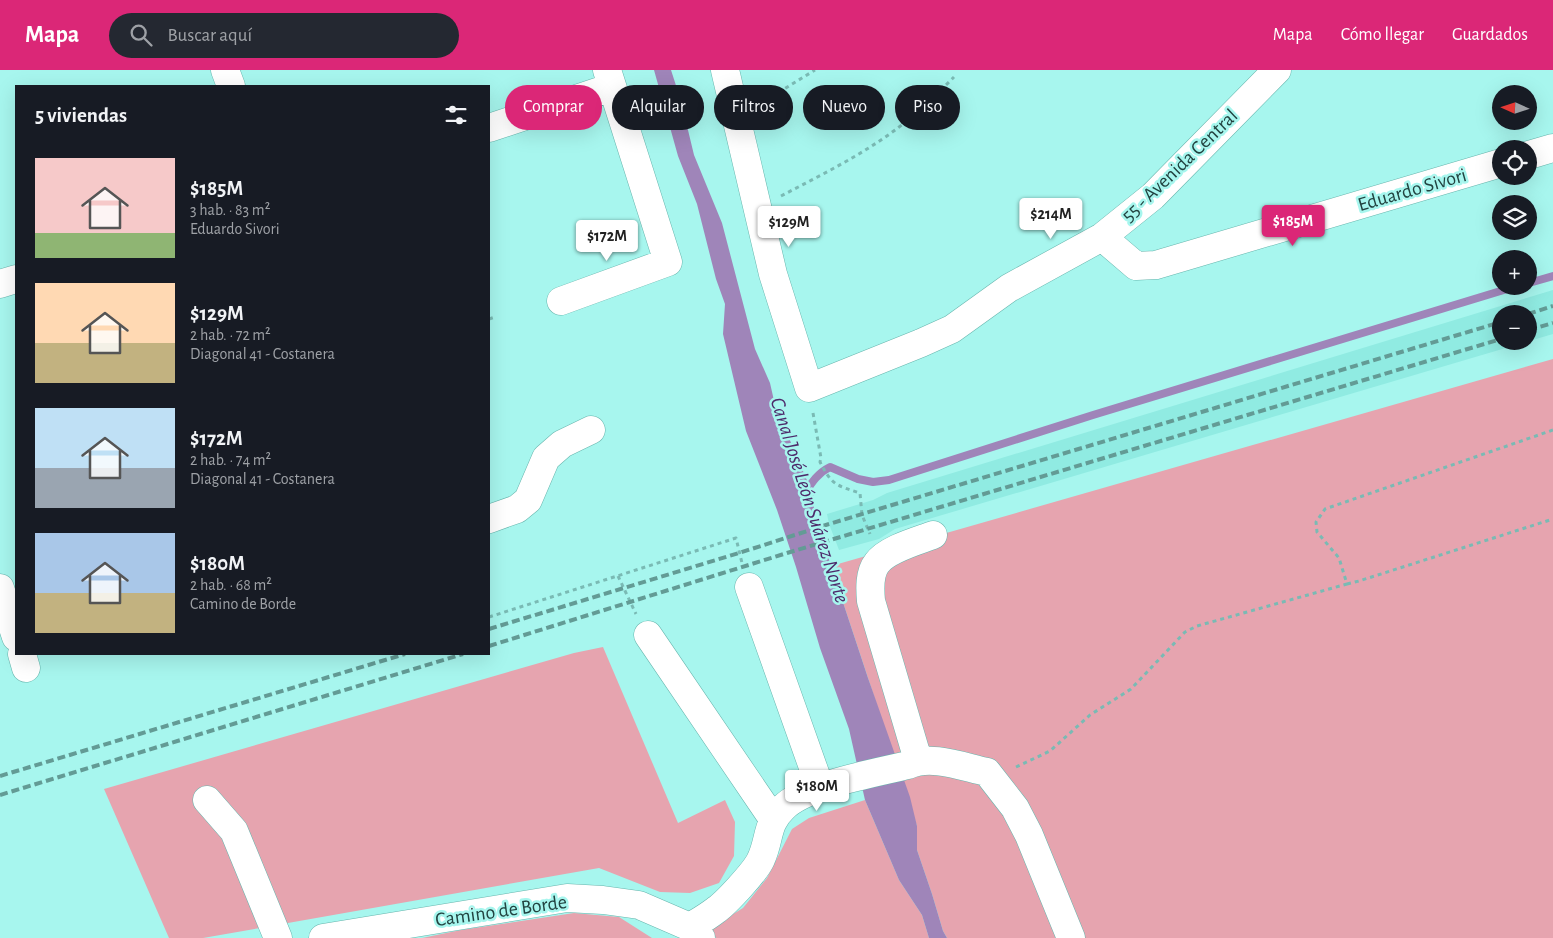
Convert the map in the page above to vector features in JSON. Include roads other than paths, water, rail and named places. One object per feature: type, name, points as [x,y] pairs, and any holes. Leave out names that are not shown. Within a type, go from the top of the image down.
[{"type":"street","points":[[226,70],[231,85]]},
{"type":"street","name":"55 - Avenida Central","points":[[725,70],[773,274],[808,388],[952,329],[1008,288],[1102,237],[1153,196],[1276,70]]},
{"type":"street","points":[[490,128],[609,79],[668,262],[561,301]]},
{"type":"street","points":[[1537,153],[1553,148]]},
{"type":"street","name":"Eduardo Sivori","points":[[1102,237],[1136,266],[1156,265],[1492,166]]},
{"type":"street","points":[[0,284],[15,279]]},
{"type":"street","points":[[490,519],[518,509],[528,500],[546,458],[562,444],[591,430]]},
{"type":"street","points":[[913,762],[871,601],[870,585],[876,563],[904,546],[933,535]]},
{"type":"street","points":[[749,587],[832,784]]},
{"type":"street","points":[[0,588],[15,634]]},
{"type":"street","points":[[648,635],[773,819]]},
{"type":"street","points":[[696,933],[760,862],[768,843],[768,829],[773,819],[784,806],[832,784],[913,762],[943,762],[987,772],[1015,808],[1029,835],[1071,938]]},
{"type":"street","points":[[206,800],[234,831],[278,938]]},
{"type":"street","name":"Camino de Borde","points":[[323,938],[567,898],[639,905],[696,933]]},
{"type":"water","points":[[654,70],[671,70],[676,85],[658,85]]},
{"type":"water","name":"Canal José León Suárez Norte","points":[[671,130],[688,130],[694,155],[722,223],[755,349],[770,383],[775,405],[814,497],[814,513],[868,678],[910,797],[917,826],[917,850],[943,931],[947,938],[929,938],[922,915],[899,880],[865,800],[849,729],[820,648],[777,510],[746,431],[723,334],[725,304],[716,279],[697,204],[678,156]]},
{"type":"waterway","points":[[1537,281],[1553,276]]},
{"type":"waterway","name":"Canal José León Suárez Norte","points":[[805,493],[819,475],[830,467],[858,479],[873,482],[889,480],[1093,415],[1492,294]]},
{"type":"railway","points":[[1537,311],[1553,306]]},
{"type":"railway","points":[[1537,328],[1553,323]]},
{"type":"railway","points":[[490,629],[829,524],[1492,325]]},
{"type":"railway","points":[[490,646],[787,553],[1492,342]]},
{"type":"railway","points":[[0,776],[402,655]]},
{"type":"railway","points":[[0,795],[460,655]]}]
